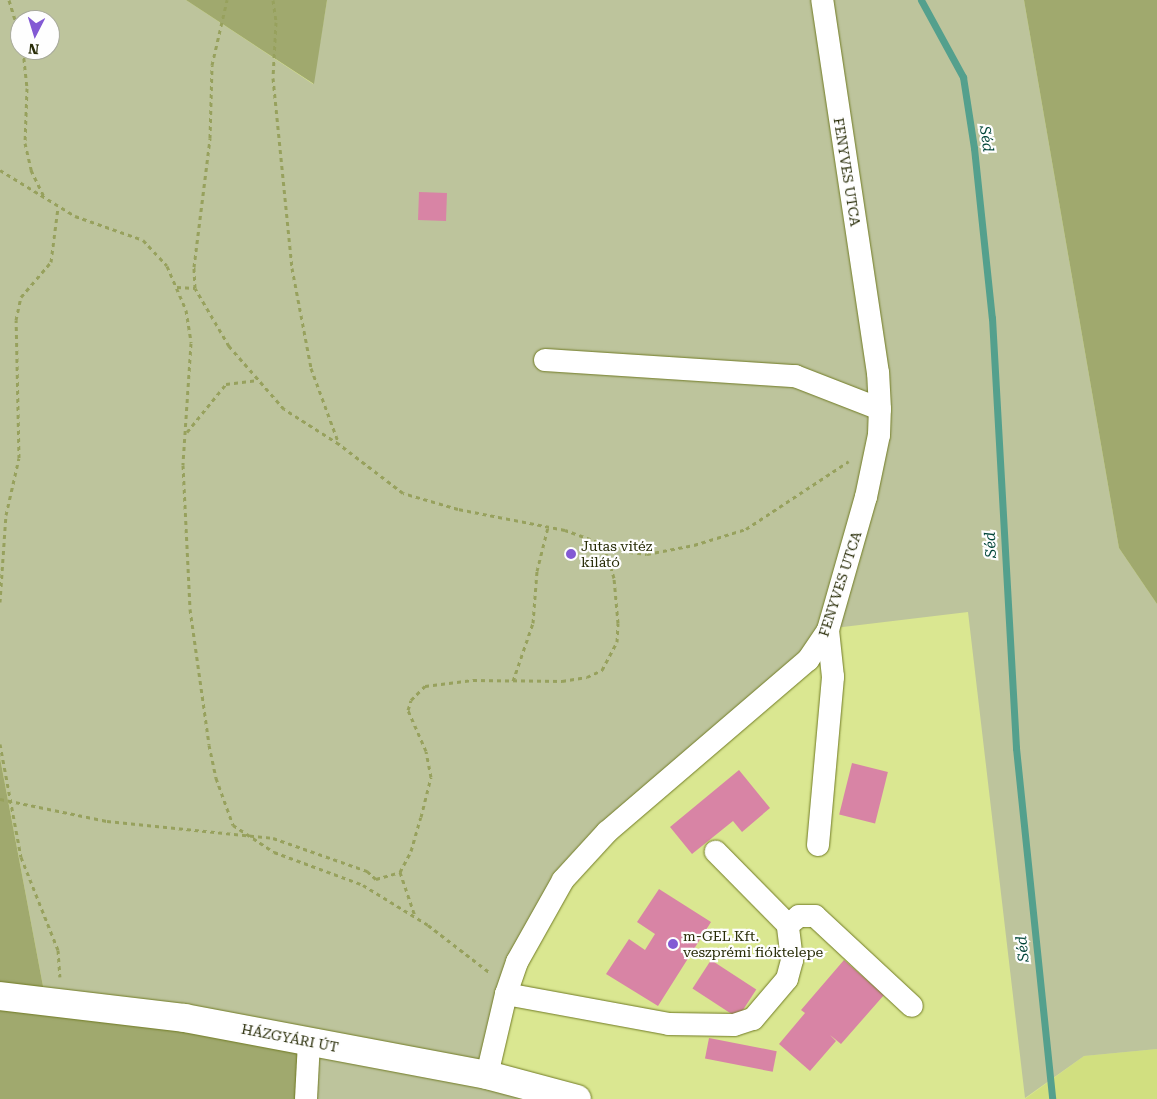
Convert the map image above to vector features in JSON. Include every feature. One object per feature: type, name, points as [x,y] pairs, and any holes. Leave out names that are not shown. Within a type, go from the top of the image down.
[{"type":"main road","name":"HÁZGYÁRI ÚT","points":[[0,996],[185,1018],[487,1075],[577,1099]]},
{"type":"street","name":"FENYVES UTCA","points":[[487,1075],[507,990],[528,938],[563,880],[607,832],[808,660],[828,630],[866,497],[880,435],[880,410],[878,373],[822,0]]},
{"type":"street","points":[[545,360],[795,376],[880,410]]},
{"type":"street","points":[[818,845],[833,677],[828,630]]},
{"type":"street","points":[[507,990],[669,1024],[734,1026],[753,1019],[787,979],[792,960],[788,926],[716,852]]},
{"type":"street","points":[[788,926],[799,916],[815,916],[912,1006]]},
{"type":"street","points":[[306,1099],[309,1042]]},
{"type":"path","points":[[0,799],[107,821],[273,838],[367,871],[376,879],[400,872],[411,852],[431,777],[426,751],[408,710],[411,700],[425,686],[446,682],[562,681],[587,677],[602,670],[610,661],[617,642],[618,623],[614,578],[604,549],[598,542],[548,527],[458,509],[403,493],[339,444],[284,409],[228,346],[195,288],[196,237],[210,138],[212,65],[227,0]]},
{"type":"path","points":[[273,0],[276,22],[273,78],[294,277],[311,368],[339,444]]},
{"type":"path","points":[[24,60],[26,88],[25,143],[31,170],[44,197]]},
{"type":"path","points":[[0,170],[75,216],[143,240],[167,266],[178,287],[186,310],[191,343],[183,465],[195,658],[216,778],[233,824],[246,836],[274,852],[363,885],[415,917],[507,990]]},
{"type":"path","points":[[0,602],[6,515],[20,458],[16,320],[21,296],[50,262],[58,207]]},
{"type":"path","points":[[178,287],[195,288]]},
{"type":"path","points":[[186,433],[226,384],[257,380]]},
{"type":"path","points":[[604,549],[647,554],[694,545],[746,529],[850,460]]},
{"type":"path","points":[[513,681],[533,623],[537,571],[548,527]]},
{"type":"path","points":[[0,744],[21,857],[58,950],[62,1003]]},
{"type":"path","points":[[400,872],[415,917]]},
{"type":"shaded area","points":[[0,0],[186,0],[313,84],[327,0],[1024,0],[1119,548],[1157,604],[1157,1049],[1084,1056],[1025,1098],[968,612],[826,629],[561,880],[483,1077],[568,1099],[308,1099],[45,997],[0,758]]},
{"type":"shaded area","points":[[186,0],[327,0],[314,84]]},
{"type":"shaded area","points":[[1024,0],[1157,0],[1157,604],[1119,548]]},
{"type":"shaded area","points":[[0,758],[45,997],[311,1044],[308,1099],[0,1099]]},
{"type":"shaded area","points":[[1157,1049],[1157,1099],[1025,1099],[1084,1056]]},
{"type":"building","points":[[419,192],[447,193],[446,221],[418,220]]},
{"type":"building","points":[[852,763],[888,772],[875,823],[839,814]]},
{"type":"building","points":[[739,770],[770,808],[742,832],[733,821],[692,854],[670,827]]},
{"type":"building","name":"m-GEL Kft. veszprémi fióktelepe","points":[[659,889],[711,922],[658,1006],[606,974],[629,939],[645,950],[655,934],[637,922]]},
{"type":"building","points":[[711,960],[756,989],[738,1018],[692,989]]},
{"type":"building","points":[[844,960],[884,995],[841,1044],[830,1035],[836,1041],[810,1071],[779,1044],[805,1013],[801,1010]]},
{"type":"building","points":[[709,1038],[777,1051],[773,1072],[705,1059]]},
{"type":"waterway","name":"Séd","points":[[921,0],[963,77],[974,148],[992,318],[1016,748],[1052,1099]]},
{"type":"place","name":"Jutas vitéz kilátó","points":[[571,554]]},
{"type":"place","name":"m-GEL Kft. veszprémi fióktelepe","points":[[673,944]]}]
